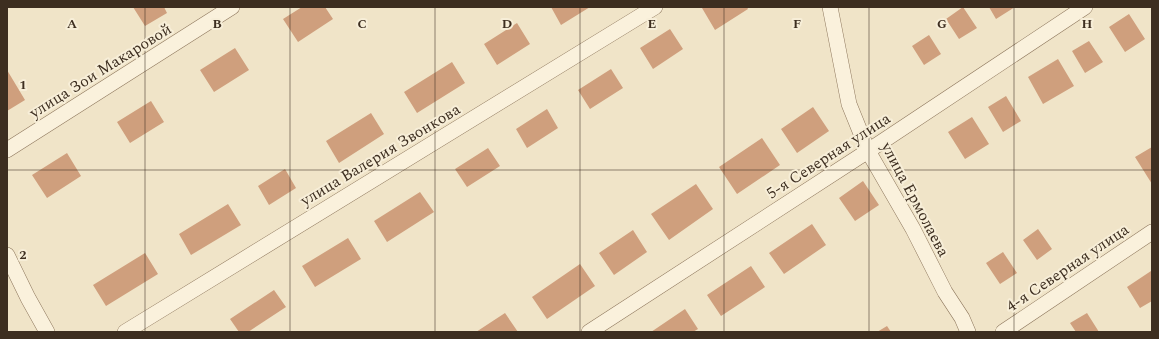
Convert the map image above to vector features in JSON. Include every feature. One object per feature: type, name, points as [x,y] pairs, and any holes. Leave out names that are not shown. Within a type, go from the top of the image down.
[{"type":"street","name":"улица Зои Макаровой","points":[[7,150],[232,7]]},
{"type":"street","name":"улица Валерия Звонкова","points":[[125,332],[655,7]]},
{"type":"street","name":"улица Ермолаева","points":[[830,7],[849,104],[868,151],[913,228],[945,292],[962,318],[968,332]]},
{"type":"street","name":"5-я Северная улица","points":[[589,332],[868,151],[1085,7]]},
{"type":"street","name":"4-я Северная улица","points":[[1002,332],[1152,232]]},
{"type":"street","points":[[7,255],[47,332]]},
{"type":"building","points":[[133,7],[164,7],[167,13],[145,26]]},
{"type":"building","points":[[302,7],[325,7],[333,19],[298,42],[283,19]]},
{"type":"building","points":[[551,7],[590,7],[561,25]]},
{"type":"building","points":[[747,7],[748,9],[715,30],[702,8]]},
{"type":"building","points":[[963,7],[977,28],[959,39],[946,19]]},
{"type":"building","points":[[989,7],[1015,7],[996,19]]},
{"type":"building","points":[[1129,14],[1145,39],[1125,52],[1109,27]]},
{"type":"building","points":[[517,23],[530,44],[497,65],[484,44]]},
{"type":"building","points":[[670,29],[683,49],[653,69],[640,48]]},
{"type":"building","points":[[929,35],[941,54],[924,65],[912,46]]},
{"type":"building","points":[[1089,41],[1103,62],[1085,73],[1072,51]]},
{"type":"building","points":[[235,48],[249,70],[214,92],[200,70]]},
{"type":"building","points":[[1058,59],[1074,86],[1043,104],[1028,77]]},
{"type":"building","points":[[452,62],[465,83],[417,113],[404,92]]},
{"type":"building","points":[[611,69],[623,88],[590,109],[578,90]]},
{"type":"building","points":[[7,70],[25,100],[7,111]]},
{"type":"building","points":[[1006,96],[1021,121],[1003,132],[988,107]]},
{"type":"building","points":[[151,101],[164,122],[130,143],[117,122]]},
{"type":"building","points":[[813,107],[829,131],[797,153],[781,129]]},
{"type":"building","points":[[547,109],[558,128],[527,148],[516,129]]},
{"type":"building","points":[[371,113],[384,134],[339,163],[326,141]]},
{"type":"building","points":[[972,117],[989,144],[965,159],[948,132]]},
{"type":"building","points":[[762,138],[780,165],[737,194],[719,167]]},
{"type":"building","points":[[1152,147],[1152,184],[1135,157]]},
{"type":"building","points":[[488,148],[500,166],[467,187],[455,169]]},
{"type":"building","points":[[67,153],[81,176],[47,198],[32,175]]},
{"type":"building","points":[[285,169],[296,188],[269,205],[258,186]]},
{"type":"building","points":[[863,181],[879,205],[855,221],[839,198]]},
{"type":"building","points":[[696,184],[713,209],[669,240],[651,214]]},
{"type":"building","points":[[420,192],[434,212],[387,242],[374,221]]},
{"type":"building","points":[[228,204],[241,225],[191,255],[179,234]]},
{"type":"building","points":[[812,224],[826,245],[784,274],[769,253]]},
{"type":"building","points":[[1038,229],[1052,249],[1037,260],[1023,240]]},
{"type":"building","points":[[633,230],[647,252],[614,275],[599,253]]},
{"type":"building","points":[[348,238],[361,259],[315,287],[302,266]]},
{"type":"building","points":[[1003,252],[1017,273],[1000,284],[986,263]]},
{"type":"building","points":[[145,253],[158,274],[106,306],[93,285]]},
{"type":"building","points":[[580,264],[595,286],[547,319],[532,297]]},
{"type":"building","points":[[751,266],[765,287],[721,316],[707,295]]},
{"type":"building","points":[[1151,271],[1152,301],[1140,308],[1127,287]]},
{"type":"building","points":[[274,290],[286,307],[248,332],[239,332],[230,319]]},
{"type":"building","points":[[685,309],[698,329],[693,332],[651,332]]},
{"type":"building","points":[[505,313],[518,332],[476,332]]},
{"type":"building","points":[[1087,313],[1099,332],[1076,332],[1070,323]]},
{"type":"building","points":[[887,326],[891,332],[877,332]]}]
